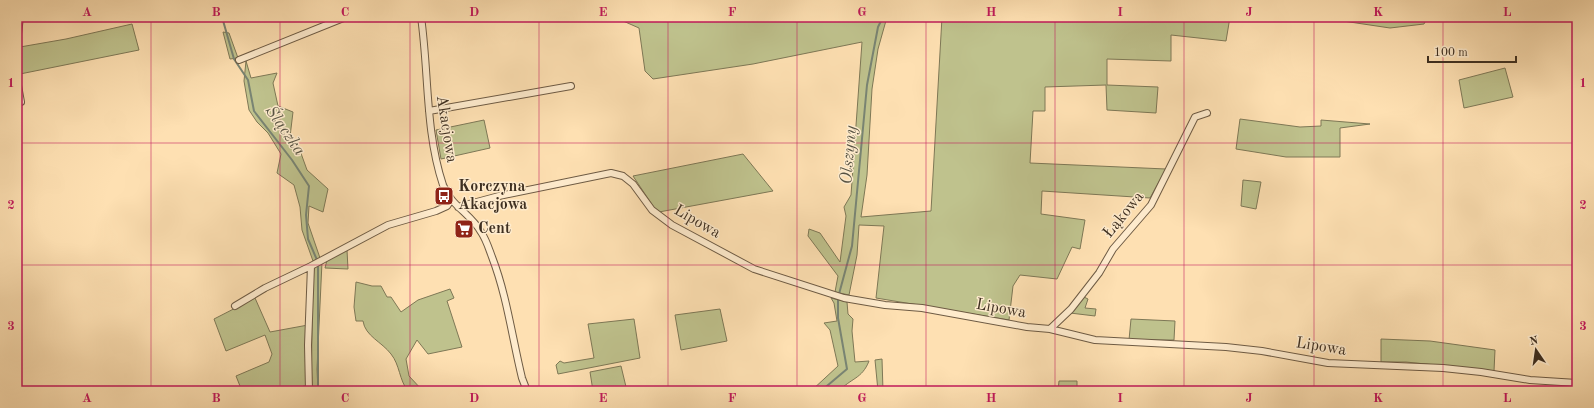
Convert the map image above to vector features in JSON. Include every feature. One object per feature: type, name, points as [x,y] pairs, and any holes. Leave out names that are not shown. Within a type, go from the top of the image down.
[{"type":"street","points":[[17,42],[20,17]]},
{"type":"street","points":[[239,60],[346,17]]},
{"type":"street","name":"Akacjowa","points":[[421,17],[429,111],[437,160],[444,185],[451,200],[482,232],[495,265],[506,300],[519,366],[527,391]]},
{"type":"street","points":[[17,80],[20,102]]},
{"type":"street","points":[[429,111],[571,86]]},
{"type":"street","name":"Łąkowa","points":[[1050,329],[1070,309],[1099,273],[1113,249],[1151,205],[1195,118],[1207,113]]},
{"type":"street","name":"Lipowa","points":[[458,207],[499,196],[612,173],[623,176],[633,184],[652,210],[672,225],[754,270],[844,298],[885,305],[922,308],[1027,327],[1050,329],[1095,340],[1262,350],[1328,363],[1443,368],[1481,372],[1530,380],[1577,383]]},
{"type":"street","points":[[235,306],[265,288],[311,266],[388,225],[436,211],[447,206],[451,200]]},
{"type":"street","points":[[309,391],[308,345],[311,266]]},
{"type":"green space","points":[[614,17],[887,17],[878,49],[872,89],[867,175],[861,217],[931,211],[942,17],[1230,17],[1226,41],[1171,35],[1171,61],[1107,59],[1107,85],[1158,87],[1156,113],[1107,110],[1106,85],[1045,87],[1045,111],[1033,111],[1030,163],[1166,169],[1150,198],[1042,191],[1041,214],[1085,220],[1080,249],[1072,247],[1057,279],[1020,275],[1013,286],[1009,320],[876,298],[884,226],[859,225],[857,255],[849,295],[835,292],[838,276],[808,236],[809,229],[820,233],[840,262],[846,216],[844,207],[851,195],[862,42],[753,64],[653,79],[645,71],[639,28]]},
{"type":"green space","points":[[1250,17],[1427,18],[1424,24],[1390,28],[1343,21]]},
{"type":"green space","points":[[132,24],[139,50],[20,74],[20,47],[66,39]]},
{"type":"green space","points":[[223,32],[229,33],[238,58],[230,59]]},
{"type":"green space","points":[[246,61],[251,78],[277,73],[273,83],[278,106],[293,112],[289,145],[298,145],[307,170],[328,189],[323,212],[309,206],[308,223],[320,258],[313,261],[302,230],[300,207],[294,185],[277,173],[281,154],[268,133],[257,122],[249,110],[244,81]]},
{"type":"green space","points":[[1505,68],[1513,97],[1464,108],[1459,80]]},
{"type":"green space","points":[[1240,119],[1300,127],[1321,126],[1321,120],[1370,124],[1340,128],[1340,157],[1286,157],[1236,149]]},
{"type":"green space","points":[[484,120],[490,148],[441,159],[436,130]]},
{"type":"green space","points":[[743,154],[773,191],[659,212],[653,206],[633,176]]},
{"type":"green space","points":[[1243,180],[1261,182],[1256,209],[1241,206]]},
{"type":"green space","points":[[347,250],[348,269],[325,268],[327,260]]},
{"type":"green space","points":[[322,262],[317,369],[318,391],[311,391],[313,269]]},
{"type":"green space","points":[[356,282],[372,286],[381,286],[387,297],[391,297],[401,312],[418,300],[450,289],[454,298],[447,301],[462,347],[428,354],[417,340],[406,359],[409,376],[423,391],[408,391],[394,358],[370,335],[364,326],[363,321],[356,321],[354,307]]},
{"type":"green space","points":[[1084,297],[1088,299],[1085,308],[1096,309],[1095,316],[1070,313]]},
{"type":"green space","points":[[255,298],[270,332],[308,325],[307,385],[290,391],[242,391],[236,376],[269,362],[272,354],[265,335],[226,351],[214,319]]},
{"type":"green space","points":[[831,298],[847,302],[848,314],[853,319],[852,331],[855,362],[869,361],[860,375],[839,391],[811,391],[838,366],[830,330],[824,323],[837,321],[834,303]]},
{"type":"green space","points":[[720,309],[727,341],[681,350],[675,315]]},
{"type":"green space","points":[[634,319],[640,358],[558,374],[556,365],[560,361],[564,363],[594,358],[588,324]]},
{"type":"green space","points":[[1131,319],[1175,321],[1174,340],[1129,340]]},
{"type":"green space","points":[[1381,339],[1430,341],[1495,350],[1494,371],[1406,362],[1381,362]]},
{"type":"green space","points":[[882,359],[883,391],[878,391],[875,360]]},
{"type":"green space","points":[[621,366],[627,391],[593,391],[590,372]]},
{"type":"green space","points":[[1059,381],[1077,381],[1077,391],[1058,391]]},
{"type":"waterway","name":"Ślączka","points":[[222,17],[234,59],[248,80],[254,111],[292,160],[309,186],[306,215],[308,239],[317,260]]},
{"type":"waterway","name":"Olszyny","points":[[839,294],[852,246],[867,85],[878,27],[883,17]]},
{"type":"waterway","name":"Ślączka","points":[[318,266],[318,391]]},
{"type":"waterway","name":"Olszyny","points":[[821,391],[847,369],[838,318],[838,300]]},
{"type":"place","name":"Korczyna Akacjowa","points":[[444,196]]},
{"type":"place","name":"Cent","points":[[464,229]]}]
